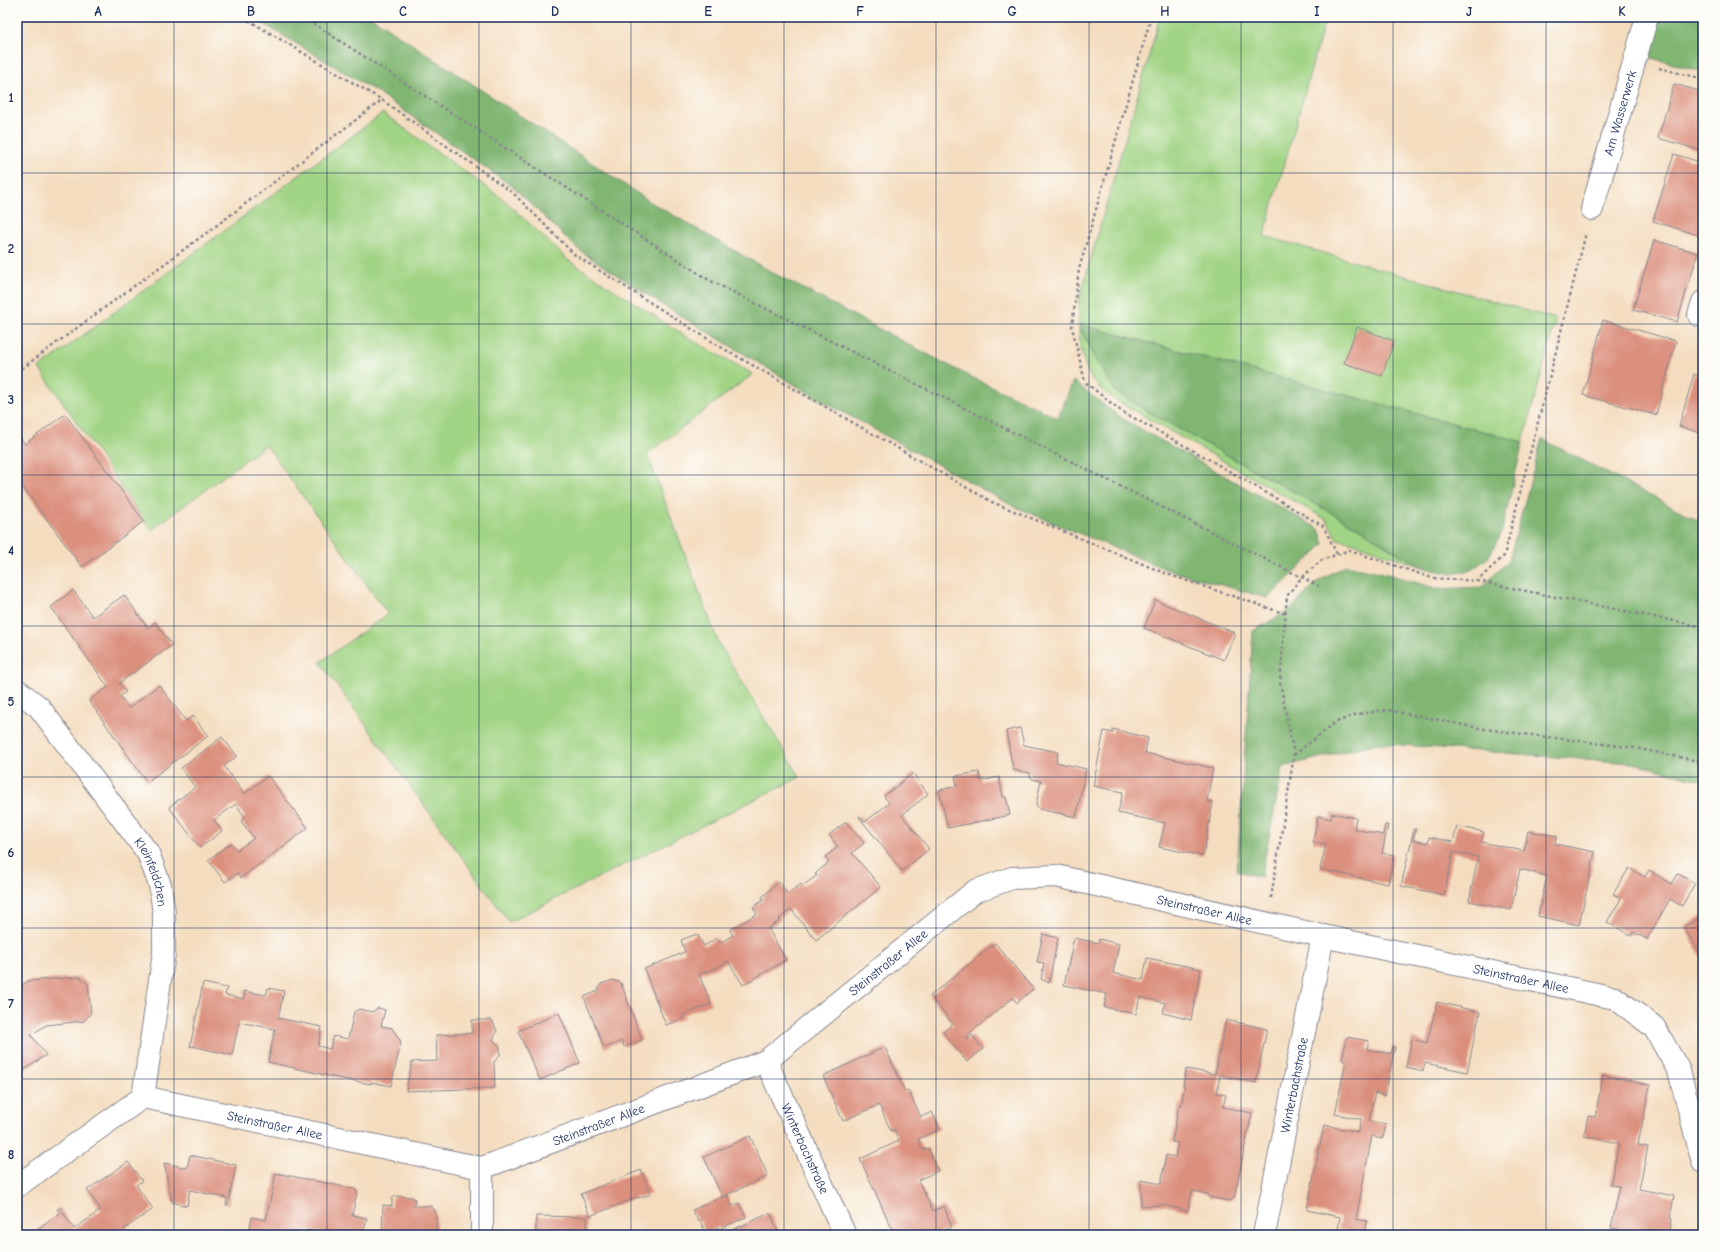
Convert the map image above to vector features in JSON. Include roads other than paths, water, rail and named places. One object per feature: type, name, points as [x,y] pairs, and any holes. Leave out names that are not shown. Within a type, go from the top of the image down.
[{"type":"street","name":"Am Wasserwerk","points":[[1592,209],[1647,17]]},
{"type":"street","name":"Kleinfeldchen","points":[[17,690],[39,707],[148,853],[160,885],[164,913],[164,953],[143,1097]]},
{"type":"street","name":"Steinstraßer Allee","points":[[143,1097],[482,1168],[766,1061],[975,891],[1012,878],[1056,876],[1323,936],[1615,998],[1654,1027],[1679,1071],[1703,1162]]},
{"type":"street","name":"Winterbachstraße","points":[[1264,1235],[1323,936]]},
{"type":"street","name":"Winterbachstraße","points":[[766,1061],[845,1235]]},
{"type":"street","points":[[17,1186],[143,1097]]},
{"type":"street","points":[[482,1168],[482,1235]]}]
